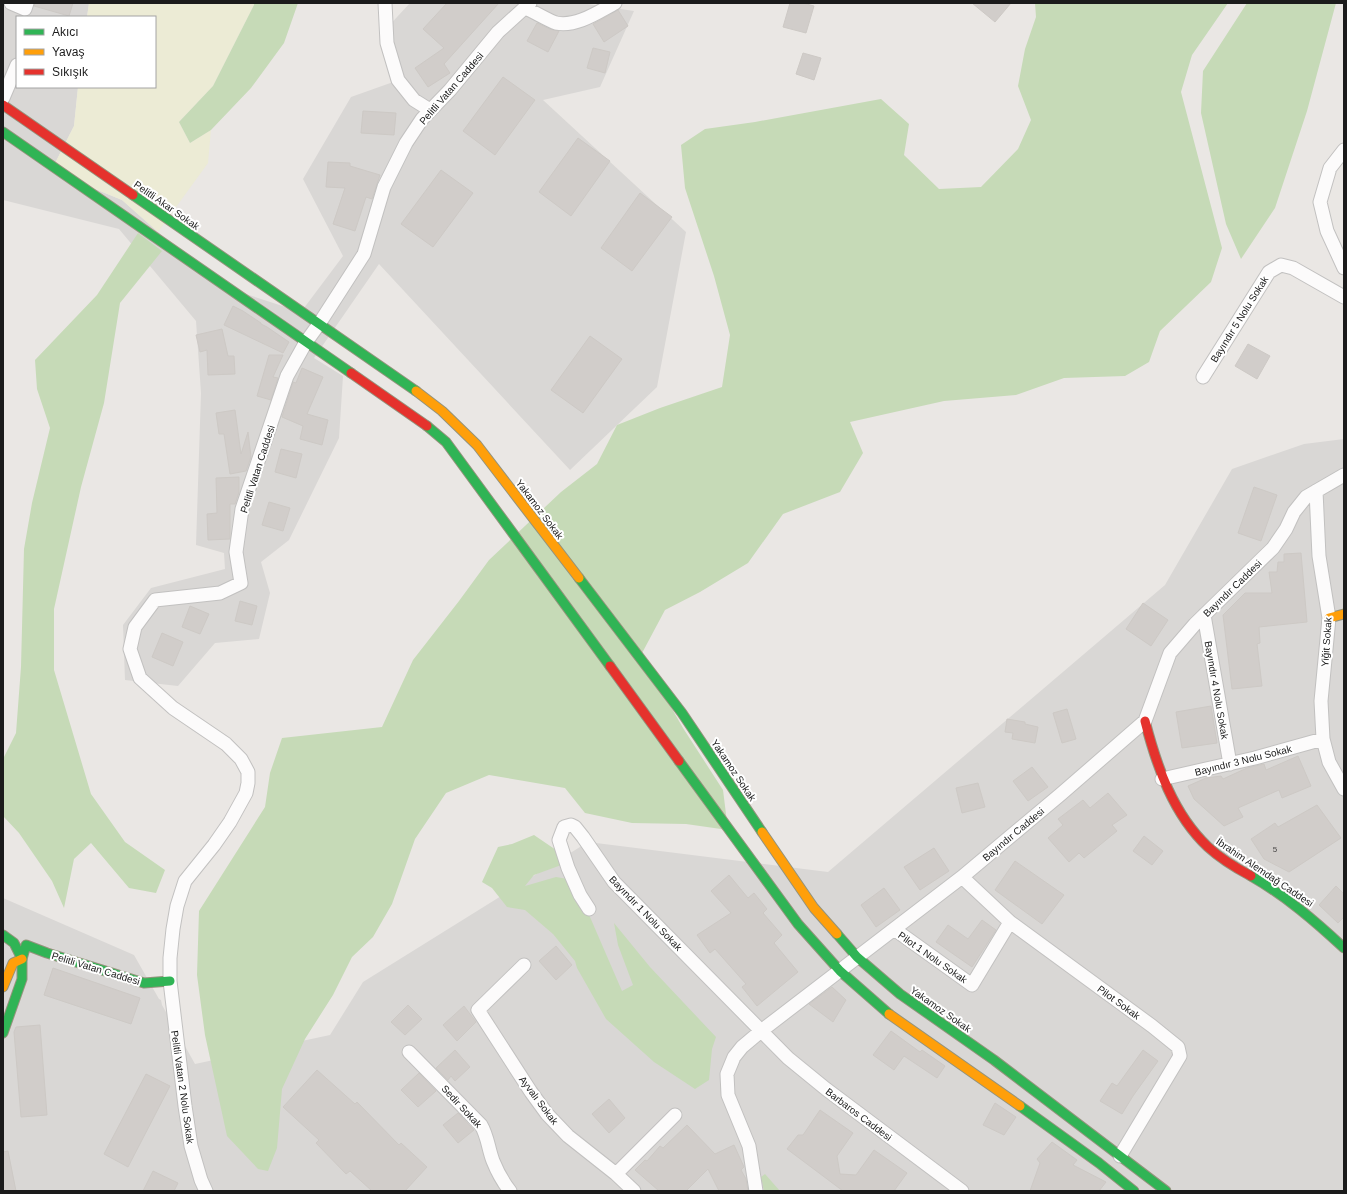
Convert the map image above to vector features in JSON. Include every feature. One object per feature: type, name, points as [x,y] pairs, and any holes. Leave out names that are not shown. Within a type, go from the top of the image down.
[{"type":"main road","name":"Pelitli Akar Sokak","points":[[3,105],[319,324]]},
{"type":"main road","points":[[3,132],[433,430],[446,442],[798,924],[840,971],[890,1014],[1099,1163],[1134,1191]]},
{"type":"main road","name":"Yakamoz Sokak","points":[[319,324],[442,411],[477,445],[682,713],[814,908],[857,957],[900,994],[994,1060],[1166,1191]]},
{"type":"main road","points":[[1329,618],[1344,614]]},
{"type":"main road","name":"İbrahim Alemdağ Caddesi","points":[[1145,721],[1153,753],[1162,779],[1177,809],[1208,847],[1227,862],[1275,891],[1305,912],[1344,948]]},
{"type":"main road","points":[[3,935],[14,943],[22,959],[22,979],[3,1033]]},
{"type":"main road","name":"Pelitli Vatan Caddesi","points":[[22,959],[26,946],[144,983],[170,981]]},
{"type":"main road","points":[[3,987],[13,963],[22,959]]},
{"type":"street","points":[[11,3],[25,10]]},
{"type":"street","points":[[385,3],[387,43],[398,80],[414,100],[430,110]]},
{"type":"street","points":[[528,5],[556,23],[572,22],[592,16],[615,3]]},
{"type":"street","name":"Pelitli Vatan Caddesi","points":[[170,981],[170,958],[173,929],[185,881],[214,846],[230,822],[246,793],[248,772],[242,759],[226,744],[173,708],[140,678],[130,649],[135,628],[155,600],[220,593],[241,583],[236,552],[242,509],[287,376],[306,342],[364,254],[384,187],[406,142],[422,119],[450,90],[498,32],[528,5]]},
{"type":"street","points":[[3,98],[16,67]]},
{"type":"street","points":[[1344,150],[1330,168],[1320,202],[1327,231],[1344,268]]},
{"type":"street","name":"Bayındır 5 Nolu Sokak","points":[[1203,377],[1269,272],[1281,265],[1293,268],[1344,296]]},
{"type":"street","name":"Bayındır Caddesi","points":[[756,1191],[749,1146],[728,1095],[727,1074],[734,1057],[742,1047],[761,1030],[962,877],[1145,721],[1170,652],[1204,615],[1273,548],[1286,529],[1294,512],[1306,497],[1344,475]]},
{"type":"street","name":"Yiğit Sokak","points":[[1316,491],[1319,556],[1329,618],[1321,701],[1323,739],[1329,762],[1344,789]]},
{"type":"street","name":"Bayındır 4 Nolu Sokak","points":[[1204,615],[1230,764]]},
{"type":"street","name":"Bayındır 3 Nolu Sokak","points":[[1162,779],[1255,758],[1323,739]]},
{"type":"street","name":"Bayındır 1 Nolu Sokak","points":[[589,909],[580,895],[568,868],[559,840],[564,827],[571,825],[575,827],[583,837],[614,882],[761,1030]]},
{"type":"street","name":"Pilot Sokak","points":[[962,877],[1010,922],[1152,1026],[1178,1047],[1180,1056],[1120,1156]]},
{"type":"street","name":"Pilot 1 Nolu Sokak","points":[[894,929],[972,985],[1010,922]]},
{"type":"street","name":"Ayvalı Sokak","points":[[524,965],[478,1010],[547,1114],[568,1136],[616,1174],[634,1191]]},
{"type":"street","name":"Pelitli Vatan 2 Nolu Sokak","points":[[170,981],[191,1146],[201,1180],[206,1191]]},
{"type":"street","name":"Barbaros Caddesi","points":[[761,1030],[788,1058],[826,1089],[962,1191]]},
{"type":"street","name":"Sedir Sokak","points":[[410,1052],[480,1125],[486,1134],[492,1160],[504,1184],[510,1191]]},
{"type":"street","points":[[616,1174],[675,1115]]},
{"type":"shaded area","points":[[3,3],[89,3],[87,16],[16,16],[16,88],[78,88],[74,126],[51,171],[122,200],[218,285],[301,312],[343,256],[303,179],[351,97],[396,81],[385,30],[410,3],[581,3],[634,11],[600,87],[543,100],[686,232],[657,387],[570,470],[379,264],[314,358],[343,376],[339,438],[289,540],[261,562],[270,593],[259,639],[215,643],[178,686],[125,680],[123,625],[151,588],[225,569],[224,553],[196,545],[201,393],[196,321],[119,229],[3,200]]},
{"type":"shaded area","points":[[1344,439],[1344,1191],[3,1191],[3,898],[134,955],[159,999],[161,1000],[162,1005],[195,1064],[330,1035],[363,982],[588,842],[828,872],[1165,585],[1232,469],[1304,444]]},
{"type":"green space","points":[[89,3],[254,3],[213,86],[179,122],[190,143],[211,130],[208,163],[158,232],[122,200],[51,171],[74,126],[78,88],[156,88],[156,16],[87,16]]},
{"type":"green space","points":[[254,3],[298,3],[284,43],[251,88],[211,130],[190,143],[179,122],[213,86]]},
{"type":"green space","points":[[1035,3],[1228,3],[1192,55],[1181,92],[1222,248],[1211,282],[1160,331],[1149,362],[1125,376],[1064,378],[1016,395],[944,401],[850,422],[863,453],[840,492],[783,514],[748,563],[700,592],[665,610],[641,655],[683,728],[723,790],[728,830],[686,824],[632,823],[585,813],[565,788],[489,775],[446,793],[415,839],[392,904],[373,937],[352,957],[333,995],[305,1039],[282,1089],[277,1148],[268,1171],[258,1169],[227,1136],[205,1035],[197,975],[199,911],[265,807],[270,773],[282,738],[382,727],[413,660],[489,560],[561,492],[597,464],[617,425],[660,408],[722,387],[730,335],[714,276],[685,188],[681,145],[705,129],[755,122],[881,99],[909,124],[904,155],[939,189],[981,187],[1018,149],[1031,120],[1018,86],[1025,49],[1036,17]]},
{"type":"green space","points":[[1247,3],[1336,3],[1307,111],[1275,208],[1241,259],[1226,224],[1201,113],[1203,71]]},
{"type":"green space","points":[[138,233],[162,251],[120,303],[104,403],[81,487],[54,609],[54,670],[91,794],[125,842],[165,870],[156,893],[129,888],[91,843],[74,859],[64,908],[52,881],[19,833],[3,816],[3,759],[16,733],[21,667],[24,549],[32,503],[50,428],[37,389],[35,360],[97,295]]},
{"type":"green space","points":[[534,835],[556,850],[564,864],[534,875],[525,886],[556,877],[574,880],[622,991],[633,985],[618,945],[614,923],[650,967],[716,1037],[712,1049],[709,1080],[695,1089],[654,1062],[606,1019],[577,968],[575,961],[553,934],[525,910],[507,907],[492,888],[482,882],[498,847],[512,844]]},
{"type":"green space","points":[[765,1174],[780,1191],[764,1191],[761,1177]]},
{"type":"building","points":[[35,3],[73,3],[69,16],[34,6]]},
{"type":"building","points":[[447,3],[499,3],[444,64],[450,73],[428,87],[415,68],[444,48],[423,29]]},
{"type":"building","points":[[790,3],[803,3],[814,6],[806,33],[783,27]]},
{"type":"building","points":[[972,3],[1011,3],[995,22]]},
{"type":"building","points":[[618,10],[628,26],[604,42],[593,24]]},
{"type":"building","points":[[537,23],[559,31],[548,52],[527,41]]},
{"type":"building","points":[[593,48],[610,52],[605,73],[587,68]]},
{"type":"building","points":[[803,53],[821,58],[814,80],[796,74]]},
{"type":"building","points":[[503,77],[535,100],[495,155],[463,131]]},
{"type":"building","points":[[363,111],[396,113],[394,135],[361,133]]},
{"type":"building","points":[[578,138],[610,161],[571,216],[539,192]]},
{"type":"building","points":[[328,162],[350,163],[350,166],[380,175],[372,199],[366,197],[355,231],[333,224],[345,188],[326,187]]},
{"type":"building","points":[[441,170],[473,193],[433,247],[401,224]]},
{"type":"building","points":[[640,193],[672,217],[632,271],[601,248]]},
{"type":"building","points":[[233,306],[243,311],[289,342],[283,353],[224,325]]},
{"type":"building","points":[[222,329],[228,356],[234,356],[235,374],[208,375],[207,350],[200,352],[196,335]]},
{"type":"building","points":[[590,336],[622,359],[583,413],[551,390]]},
{"type":"building","points":[[1248,344],[1270,356],[1257,379],[1235,366]]},
{"type":"building","points":[[269,355],[283,355],[273,377],[278,378],[271,400],[257,396]]},
{"type":"building","points":[[302,368],[323,377],[307,414],[328,420],[322,445],[300,439],[303,426],[282,417],[293,382],[296,383]]},
{"type":"building","points":[[235,410],[241,454],[248,432],[251,457],[246,471],[230,474],[224,434],[219,434],[216,413]]},
{"type":"building","points":[[281,449],[302,454],[296,478],[275,472]]},
{"type":"building","points":[[239,477],[239,492],[235,504],[230,504],[230,539],[208,540],[207,514],[217,513],[216,478]]},
{"type":"building","points":[[1254,487],[1277,495],[1261,541],[1238,533]]},
{"type":"building","points":[[269,502],[290,508],[283,531],[262,525]]},
{"type":"building","points":[[1301,553],[1307,622],[1259,627],[1260,643],[1257,644],[1262,686],[1232,689],[1223,615],[1245,593],[1272,593],[1269,572],[1277,572],[1278,562],[1284,562],[1284,554]]},
{"type":"building","points":[[240,601],[257,606],[252,625],[235,621]]},
{"type":"building","points":[[1143,603],[1168,620],[1151,646],[1126,629]]},
{"type":"building","points":[[190,606],[209,614],[200,634],[182,627]]},
{"type":"building","points":[[162,633],[183,642],[173,666],[152,657]]},
{"type":"building","points":[[1211,706],[1217,743],[1182,748],[1176,712]]},
{"type":"building","points":[[1067,709],[1076,739],[1062,743],[1053,713]]},
{"type":"building","points":[[1007,719],[1025,722],[1025,724],[1038,727],[1035,743],[1012,739],[1013,733],[1005,732]]},
{"type":"building","points":[[1298,756],[1311,786],[1282,798],[1279,790],[1238,808],[1243,817],[1224,826],[1194,799],[1188,786],[1206,778],[1221,776],[1223,779],[1247,768],[1264,764],[1266,770]]},
{"type":"building","points":[[1032,767],[1048,787],[1028,801],[1013,781]]},
{"type":"building","points":[[978,783],[985,807],[962,813],[956,788]]},
{"type":"building","points":[[1108,793],[1127,815],[1112,825],[1117,831],[1084,858],[1079,853],[1069,862],[1048,838],[1063,825],[1058,819],[1083,800],[1090,808]]},
{"type":"building","points":[[1317,805],[1341,838],[1289,872],[1264,859],[1251,839],[1275,823],[1278,827]]},
{"type":"building","points":[[1144,836],[1163,851],[1152,865],[1133,851]]},
{"type":"building","points":[[934,848],[949,871],[920,890],[904,867]]},
{"type":"building","points":[[1015,861],[1064,895],[1042,924],[995,890]]},
{"type":"building","points":[[729,875],[748,898],[754,893],[767,909],[763,913],[782,935],[774,943],[798,972],[757,1006],[742,987],[746,984],[715,949],[710,953],[697,935],[731,913],[711,891]]},
{"type":"building","points":[[1336,886],[1344,894],[1344,917],[1338,923],[1319,905]]},
{"type":"building","points":[[884,888],[900,910],[876,927],[861,905]]},
{"type":"building","points":[[982,920],[996,930],[972,967],[936,942],[948,925],[968,939]]},
{"type":"building","points":[[556,946],[572,965],[556,980],[539,961]]},
{"type":"building","points":[[53,968],[140,998],[131,1024],[44,995]]},
{"type":"building","points":[[832,987],[846,1000],[833,1022],[809,1004]]},
{"type":"building","points":[[408,1005],[422,1019],[405,1035],[391,1022]]},
{"type":"building","points":[[464,1006],[476,1022],[457,1041],[443,1025]]},
{"type":"building","points":[[40,1025],[47,1115],[21,1117],[14,1032],[16,1027]]},
{"type":"building","points":[[891,1031],[920,1052],[922,1050],[945,1066],[937,1078],[904,1056],[894,1070],[873,1055]]},
{"type":"building","points":[[455,1050],[470,1067],[455,1081],[451,1076],[448,1080],[436,1068]]},
{"type":"building","points":[[1143,1050],[1158,1061],[1122,1114],[1100,1101],[1112,1083],[1117,1086]]},
{"type":"building","points":[[317,1070],[355,1104],[357,1102],[399,1145],[401,1143],[427,1167],[405,1191],[372,1191],[350,1171],[346,1174],[316,1143],[319,1140],[283,1107]]},
{"type":"building","points":[[419,1073],[436,1091],[418,1107],[401,1090]]},
{"type":"building","points":[[146,1074],[170,1086],[128,1167],[104,1154]]},
{"type":"building","points":[[609,1099],[625,1118],[609,1133],[592,1114]]},
{"type":"building","points":[[995,1103],[1016,1117],[1004,1135],[983,1125]]},
{"type":"building","points":[[820,1110],[853,1133],[837,1156],[840,1174],[856,1175],[874,1150],[907,1173],[894,1191],[843,1191],[787,1149],[798,1135],[803,1135]]},
{"type":"building","points":[[458,1113],[474,1130],[458,1143],[443,1125]]},
{"type":"building","points":[[687,1125],[715,1154],[734,1145],[744,1167],[741,1170],[746,1179],[748,1191],[719,1191],[708,1169],[686,1191],[659,1191],[635,1170],[645,1160],[647,1161],[660,1146],[663,1148]]},
{"type":"building","points":[[1052,1142],[1077,1160],[1073,1165],[1106,1182],[1099,1191],[1030,1191],[1040,1163],[1037,1159]]},
{"type":"building","points":[[8,1151],[16,1191],[3,1191],[3,1152]]},
{"type":"building","points":[[153,1171],[178,1183],[174,1191],[143,1191]]},
{"type":"traffic: fast","points":[[3,132],[351,373]]},
{"type":"traffic: fast","points":[[133,195],[416,391]]},
{"type":"traffic: fast","points":[[427,426],[446,442],[610,666]]},
{"type":"traffic: fast","points":[[579,578],[682,713],[762,832]]},
{"type":"traffic: fast","points":[[679,761],[798,924],[840,971],[889,1014]]},
{"type":"traffic: fast","points":[[1251,876],[1300,909],[1344,948]]},
{"type":"traffic: fast","points":[[837,934],[857,957],[900,994],[994,1060],[1166,1191]]},
{"type":"traffic: fast","points":[[3,935],[14,943],[22,959]]},
{"type":"traffic: fast","points":[[3,1033],[22,979],[22,959],[26,945],[144,983],[170,981]]},
{"type":"traffic: fast","points":[[1020,1106],[1099,1163],[1134,1191]]},
{"type":"traffic: slow","points":[[416,391],[442,411],[477,445],[579,578]]},
{"type":"traffic: slow","points":[[1329,618],[1344,614]]},
{"type":"traffic: slow","points":[[762,832],[814,908],[837,934]]},
{"type":"traffic: slow","points":[[3,987],[13,963],[22,959]]},
{"type":"traffic: slow","points":[[889,1014],[1020,1106]]},
{"type":"traffic: jam","points":[[3,105],[133,195]]},
{"type":"traffic: jam","points":[[351,373],[427,426]]},
{"type":"traffic: jam","points":[[610,666],[679,761]]},
{"type":"traffic: jam","points":[[1145,721],[1161,772],[1168,789],[1185,820],[1208,847],[1229,863],[1251,876]]}]
